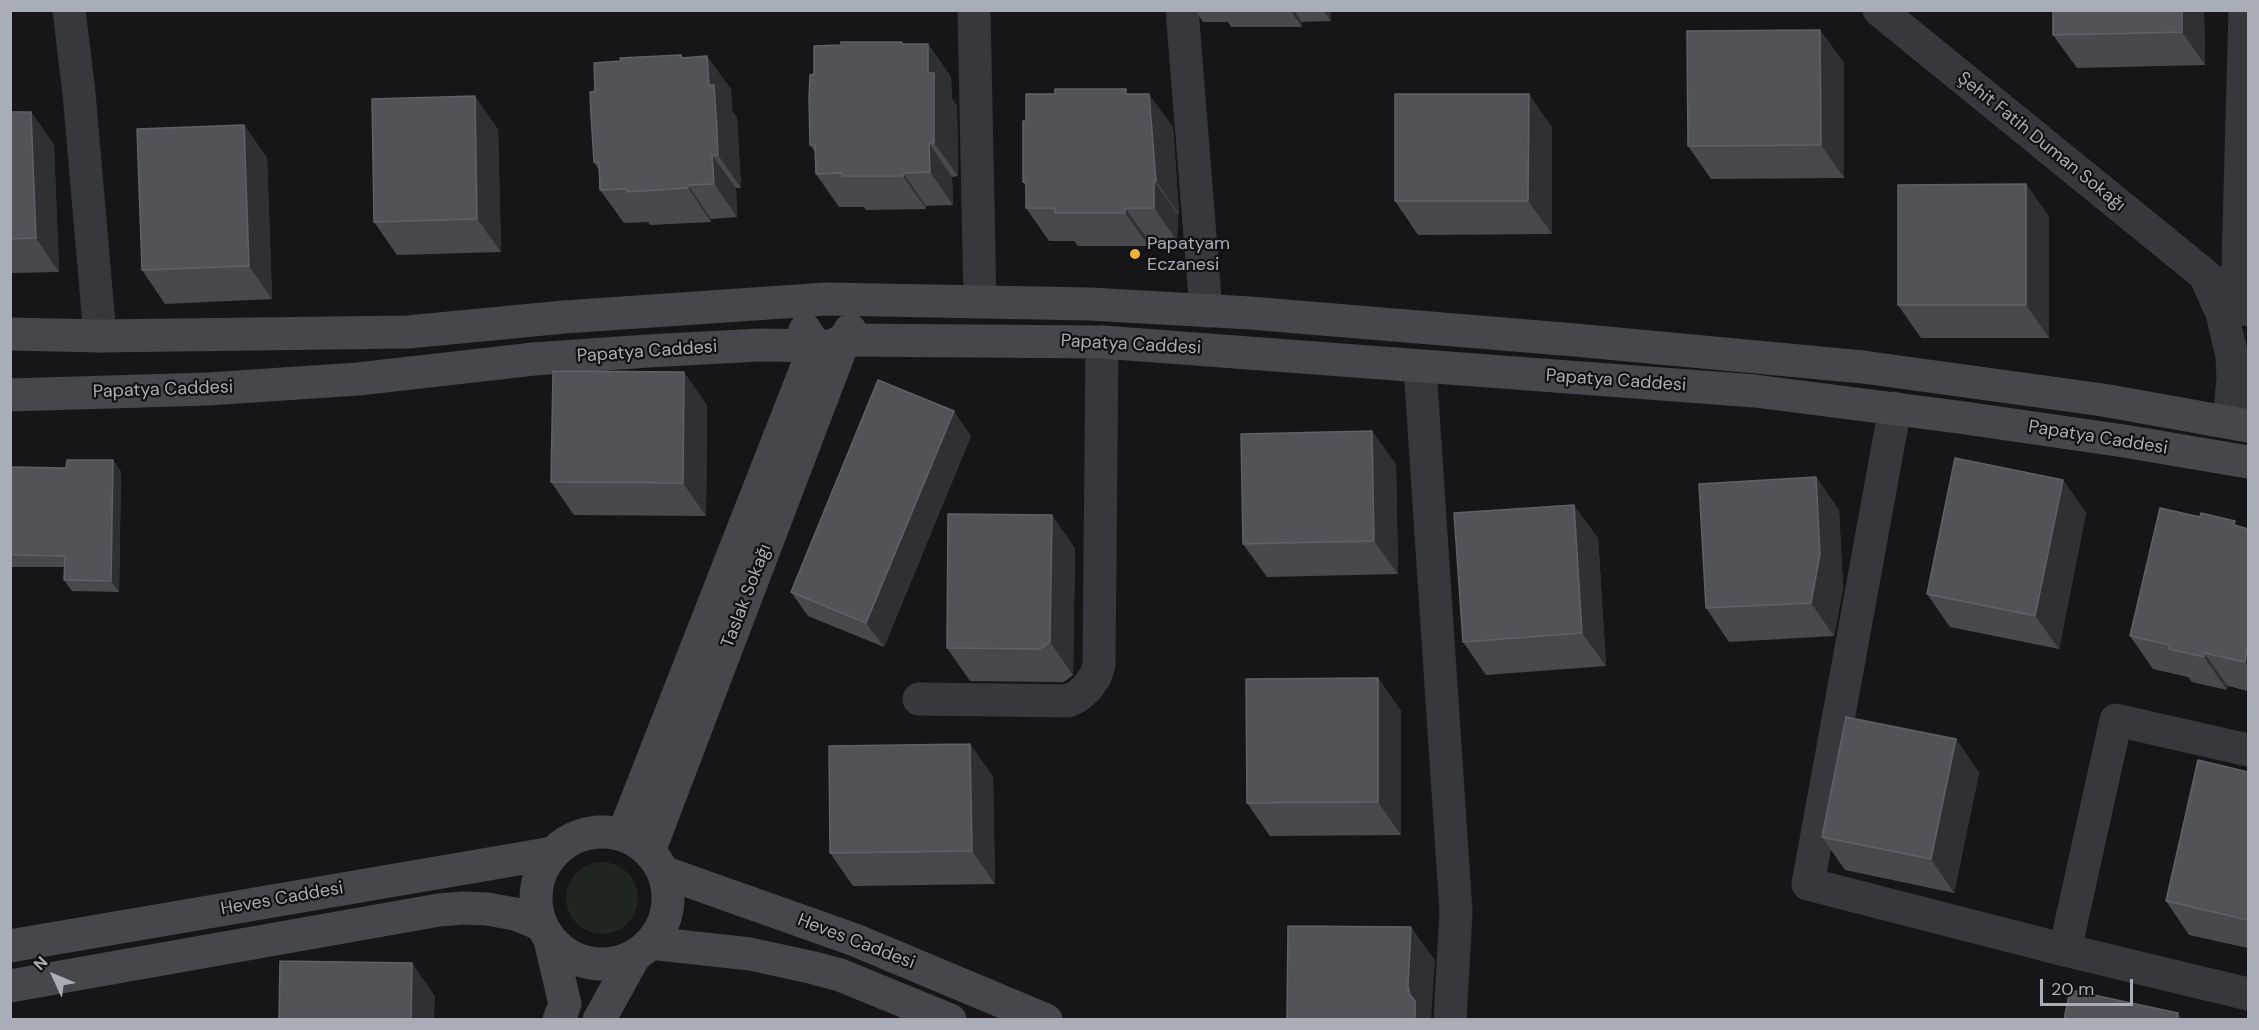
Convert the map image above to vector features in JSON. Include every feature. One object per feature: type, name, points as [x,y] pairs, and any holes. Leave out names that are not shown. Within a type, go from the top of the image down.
[{"type":"street","points":[[69,10],[79,93],[100,336]]},
{"type":"street","points":[[974,10],[980,302]]},
{"type":"street","points":[[1182,10],[1206,311]]},
{"type":"street","name":"Şehit Fatih Duman Sokağı","points":[[1879,10],[2243,305]]},
{"type":"street","points":[[2243,305],[2245,10]]},
{"type":"street","points":[[2203,273],[2222,313],[2228,334],[2239,424],[2236,460]]},
{"type":"street","points":[[829,343],[806,333],[804,318],[812,305],[831,300]]},
{"type":"street","name":"Papatya Caddesi","points":[[10,334],[100,336],[408,332],[564,317],[831,300],[1090,304],[1575,340],[1863,367],[2034,390],[2239,424]]},
{"type":"street","points":[[918,699],[1068,701],[1078,696],[1095,677],[1099,665],[1102,342]]},
{"type":"street","name":"Papatya Caddesi","points":[[10,395],[208,389],[358,379],[534,359],[759,345],[1102,342],[1755,391],[1894,408],[2124,441],[2236,460]]},
{"type":"street","name":"Taslak Sokağı","points":[[645,853],[829,343]]},
{"type":"street","points":[[1420,367],[1456,912],[1450,1020]]},
{"type":"street","points":[[1894,408],[1808,884],[2248,994]]},
{"type":"street","points":[[2065,950],[2116,720],[2248,750]]},
{"type":"street","points":[[562,1012],[545,932],[536,906],[537,886],[543,869],[553,853],[568,841],[585,834],[604,832],[645,853],[668,891],[667,910],[661,927],[643,949],[599,1020]]},
{"type":"street","name":"Heves Caddesi","points":[[10,946],[553,853]]},
{"type":"street","name":"Heves Caddesi","points":[[645,853],[1046,1020]]},
{"type":"street","points":[[10,986],[439,910],[463,908],[488,909],[515,914],[545,932],[564,952],[581,961],[600,964],[618,962],[643,949]]},
{"type":"street","name":"Heves Caddesi","points":[[643,949],[750,954],[814,968],[840,975],[950,1020]]},
{"type":"shaded area","points":[[602,862],[622,868],[632,878],[638,898],[632,918],[622,928],[602,934],[582,928],[572,918],[566,898],[572,878],[582,868]]},
{"type":"building","points":[[2053,10],[2182,10],[2182,32],[2053,35]]},
{"type":"building","points":[[1820,30],[1821,145],[1688,146],[1687,31]]},
{"type":"building","points":[[841,42],[928,44],[928,73],[934,73],[934,143],[929,143],[930,172],[903,173],[903,176],[816,174],[815,145],[810,145],[809,98],[810,75],[814,74],[814,46],[841,45]]},
{"type":"building","points":[[681,55],[681,58],[707,56],[709,85],[714,85],[717,131],[718,155],[712,155],[714,184],[627,192],[627,189],[600,190],[599,162],[594,162],[591,115],[590,92],[595,91],[594,63],[621,61],[620,58]]},
{"type":"building","points":[[1055,89],[1126,89],[1126,94],[1149,94],[1156,181],[1154,181],[1154,208],[1125,208],[1125,213],[1055,213],[1055,208],[1026,208],[1026,182],[1023,182],[1023,121],[1026,121],[1026,94],[1055,94]]},
{"type":"building","points":[[1395,94],[1529,94],[1528,201],[1395,201]]},
{"type":"building","points":[[475,96],[477,219],[374,222],[372,99]]},
{"type":"building","points":[[10,112],[31,112],[36,238],[10,239]]},
{"type":"building","points":[[244,125],[249,266],[142,270],[137,129]]},
{"type":"building","points":[[2026,184],[2026,305],[1898,305],[1898,185]]},
{"type":"building","points":[[553,371],[684,372],[683,483],[551,482]]},
{"type":"building","points":[[878,380],[954,411],[866,623],[791,592]]},
{"type":"building","points":[[1372,431],[1374,541],[1243,544],[1241,434]]},
{"type":"building","points":[[1955,458],[2063,480],[2035,616],[1927,594]]},
{"type":"building","points":[[67,460],[113,460],[111,581],[64,580],[65,556],[10,555],[10,467],[66,468]]},
{"type":"building","points":[[1816,477],[1820,554],[1811,603],[1706,608],[1699,484]]},
{"type":"building","points":[[1574,505],[1582,633],[1463,642],[1454,513]]},
{"type":"building","points":[[2160,508],[2200,517],[2201,513],[2235,521],[2234,525],[2248,529],[2248,645],[2245,662],[2204,653],[2204,657],[2169,649],[2170,645],[2130,636]]},
{"type":"building","points":[[948,514],[1052,515],[1050,642],[1040,649],[947,648]]},
{"type":"building","points":[[1378,678],[1378,802],[1247,803],[1246,679]]},
{"type":"building","points":[[1846,717],[1956,739],[1931,859],[1822,837]]},
{"type":"building","points":[[970,744],[972,851],[830,853],[829,746]]},
{"type":"building","points":[[2198,760],[2248,772],[2248,920],[2166,901]]},
{"type":"building","points":[[1288,926],[1411,927],[1408,986],[1410,995],[1415,1001],[1415,1020],[1287,1020]]},
{"type":"building","points":[[280,961],[412,963],[411,1020],[279,1020]]},
{"type":"building","points":[[2070,990],[2178,1013],[2177,1020],[2064,1020]]},
{"type":"place","name":"Papatyam Eczanesi","points":[[1135,254]]}]
